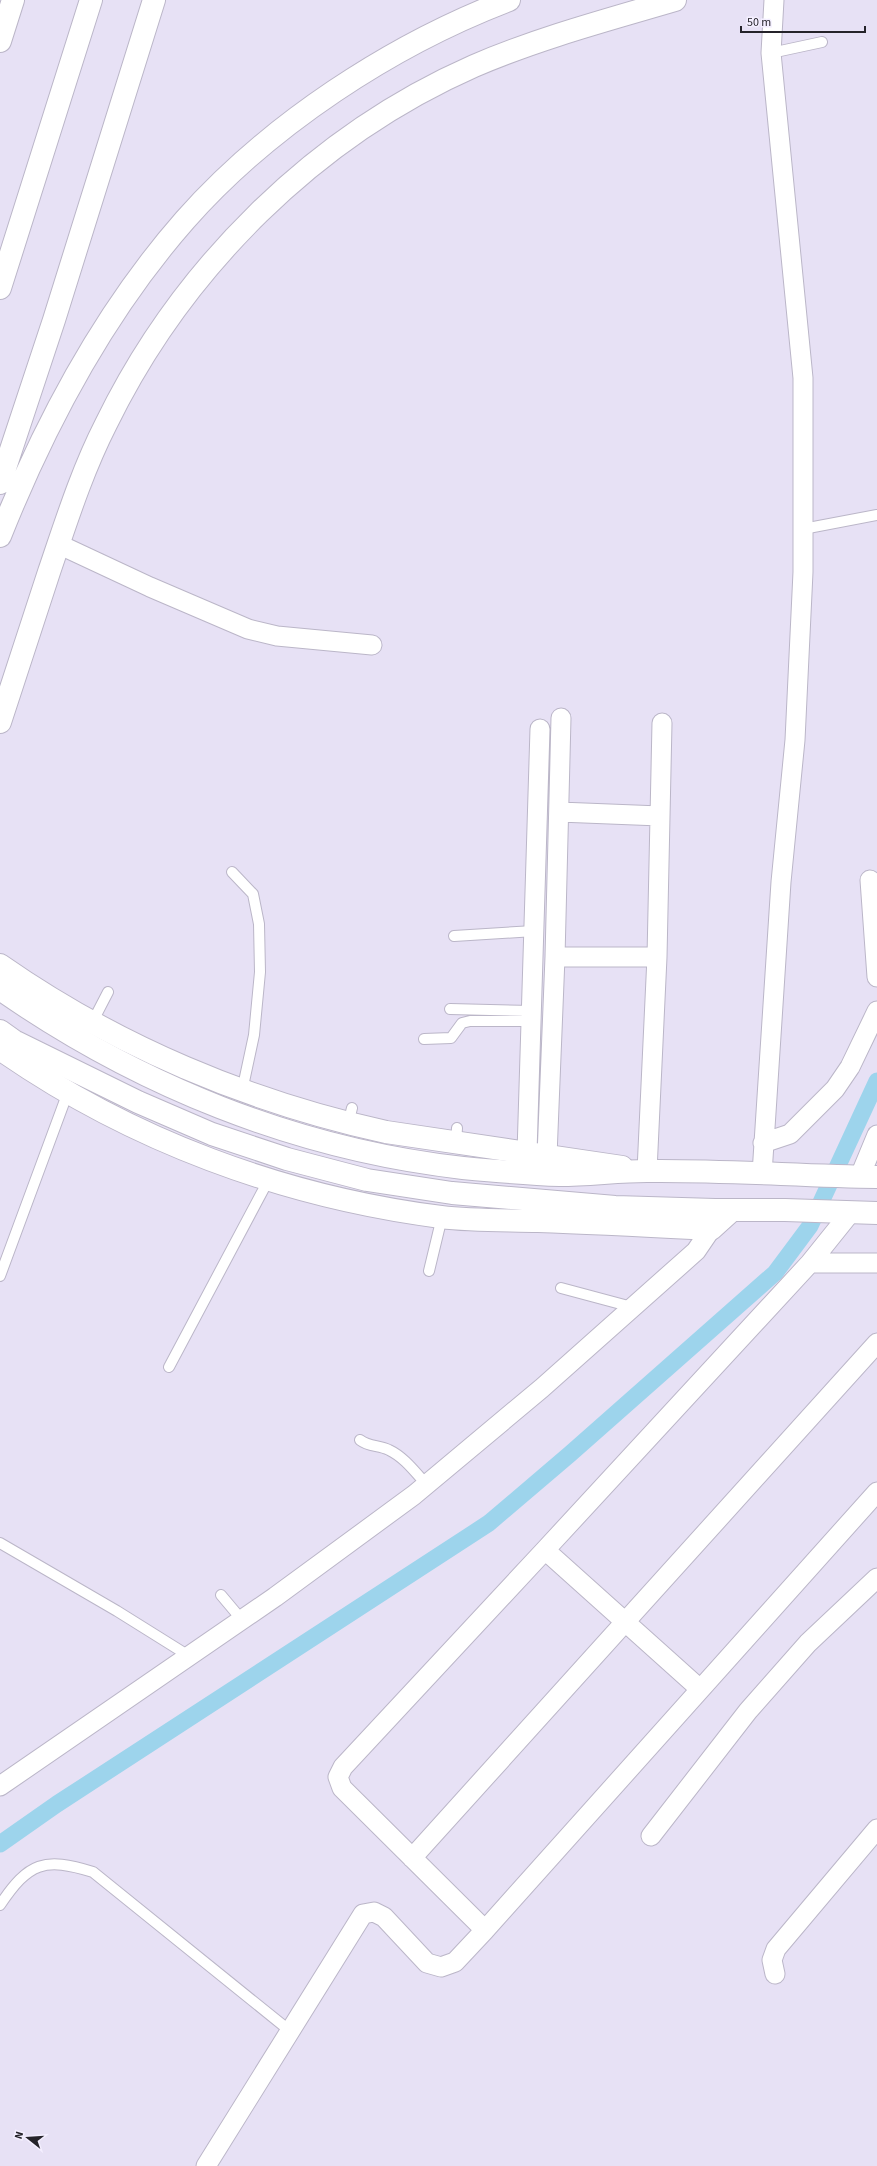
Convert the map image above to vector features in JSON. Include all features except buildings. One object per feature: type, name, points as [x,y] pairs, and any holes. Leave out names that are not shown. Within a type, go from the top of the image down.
[{"type":"main road","points":[[0,41],[13,0]]},
{"type":"main road","points":[[0,288],[91,0]]},
{"type":"main road","points":[[0,483],[54,320],[154,0]]},
{"type":"main road","points":[[0,536],[50,426],[99,337],[149,264],[186,219],[254,154],[322,100],[354,78],[442,28],[509,0]]},
{"type":"main road","points":[[0,722],[58,544],[102,430],[142,357],[186,295],[234,238],[285,189],[313,165],[372,123],[442,82],[509,52],[547,38],[675,0]]},
{"type":"main road","points":[[0,965],[93,1022],[169,1060],[242,1092],[307,1113],[350,1116],[400,1135],[457,1136],[537,1154],[647,1171]]},
{"type":"main road","points":[[0,989],[35,1013],[103,1054],[191,1096],[231,1112],[315,1140],[362,1151],[462,1168],[529,1174],[561,1175],[647,1171],[861,1176]]},
{"type":"main road","points":[[0,1032],[14,1041],[151,1108],[212,1134],[300,1163],[367,1180],[452,1193],[615,1207],[877,1212]]},
{"type":"main road","points":[[0,1049],[68,1092],[161,1140],[229,1167],[358,1203],[442,1217],[711,1229],[732,1210]]},
{"type":"street","points":[[762,1174],[781,882],[795,740],[803,572],[803,378],[771,53],[774,0]]},
{"type":"street","points":[[58,544],[150,587],[248,629],[277,636],[372,645]]},
{"type":"street","points":[[537,1154],[555,957],[561,718]]},
{"type":"street","points":[[647,1171],[657,957],[662,723]]},
{"type":"street","points":[[537,1154],[532,1016],[540,729]]},
{"type":"street","points":[[559,812],[660,816]]},
{"type":"street","points":[[870,880],[877,977]]},
{"type":"street","points":[[555,957],[657,957]]},
{"type":"street","points":[[763,1143],[790,1134],[835,1089],[853,1061],[877,1011]]},
{"type":"street","points":[[861,1176],[877,1135]]},
{"type":"street","points":[[485,1930],[342,1788],[338,1777],[343,1766],[546,1550],[810,1263],[842,1212]]},
{"type":"street","points":[[0,1786],[242,1620],[426,1484],[542,1388],[696,1251],[711,1229]]},
{"type":"street","points":[[810,1263],[877,1263]]},
{"type":"street","points":[[412,1858],[877,1343]]},
{"type":"street","points":[[206,2166],[363,1914],[374,1912],[384,1917],[427,1963],[441,1967],[455,1962],[877,1492]]},
{"type":"street","points":[[546,1550],[700,1689]]},
{"type":"street","points":[[651,1836],[748,1711],[808,1643],[877,1578]]},
{"type":"street","points":[[775,1974],[772,1960],[776,1949],[877,1829]]},
{"type":"lane","points":[[771,53],[822,42]]},
{"type":"lane","points":[[803,529],[877,515]]},
{"type":"lane","points":[[232,872],[253,894],[259,924],[260,972],[254,1035],[242,1092]]},
{"type":"lane","points":[[454,936],[534,932]]},
{"type":"lane","points":[[93,1022],[108,992]]},
{"type":"lane","points":[[450,1010],[532,1016]]},
{"type":"lane","points":[[424,1039],[451,1038],[462,1023],[470,1021],[532,1016]]},
{"type":"lane","points":[[0,1276],[68,1092]]},
{"type":"lane","points":[[169,1368],[269,1179]]},
{"type":"lane","points":[[429,1271],[442,1217]]},
{"type":"lane","points":[[561,1288],[632,1307]]},
{"type":"lane","points":[[360,1440],[370,1446],[388,1449],[399,1456],[426,1484]]},
{"type":"lane","points":[[0,1543],[117,1611],[189,1656]]},
{"type":"lane","points":[[221,1595],[242,1620]]},
{"type":"lane","points":[[0,1905],[13,1886],[30,1870],[52,1863],[68,1865],[93,1872],[290,2031]]},
{"type":"waterway","points":[[0,1844],[57,1804],[489,1523],[570,1454],[775,1273],[810,1226],[877,1081]]}]
